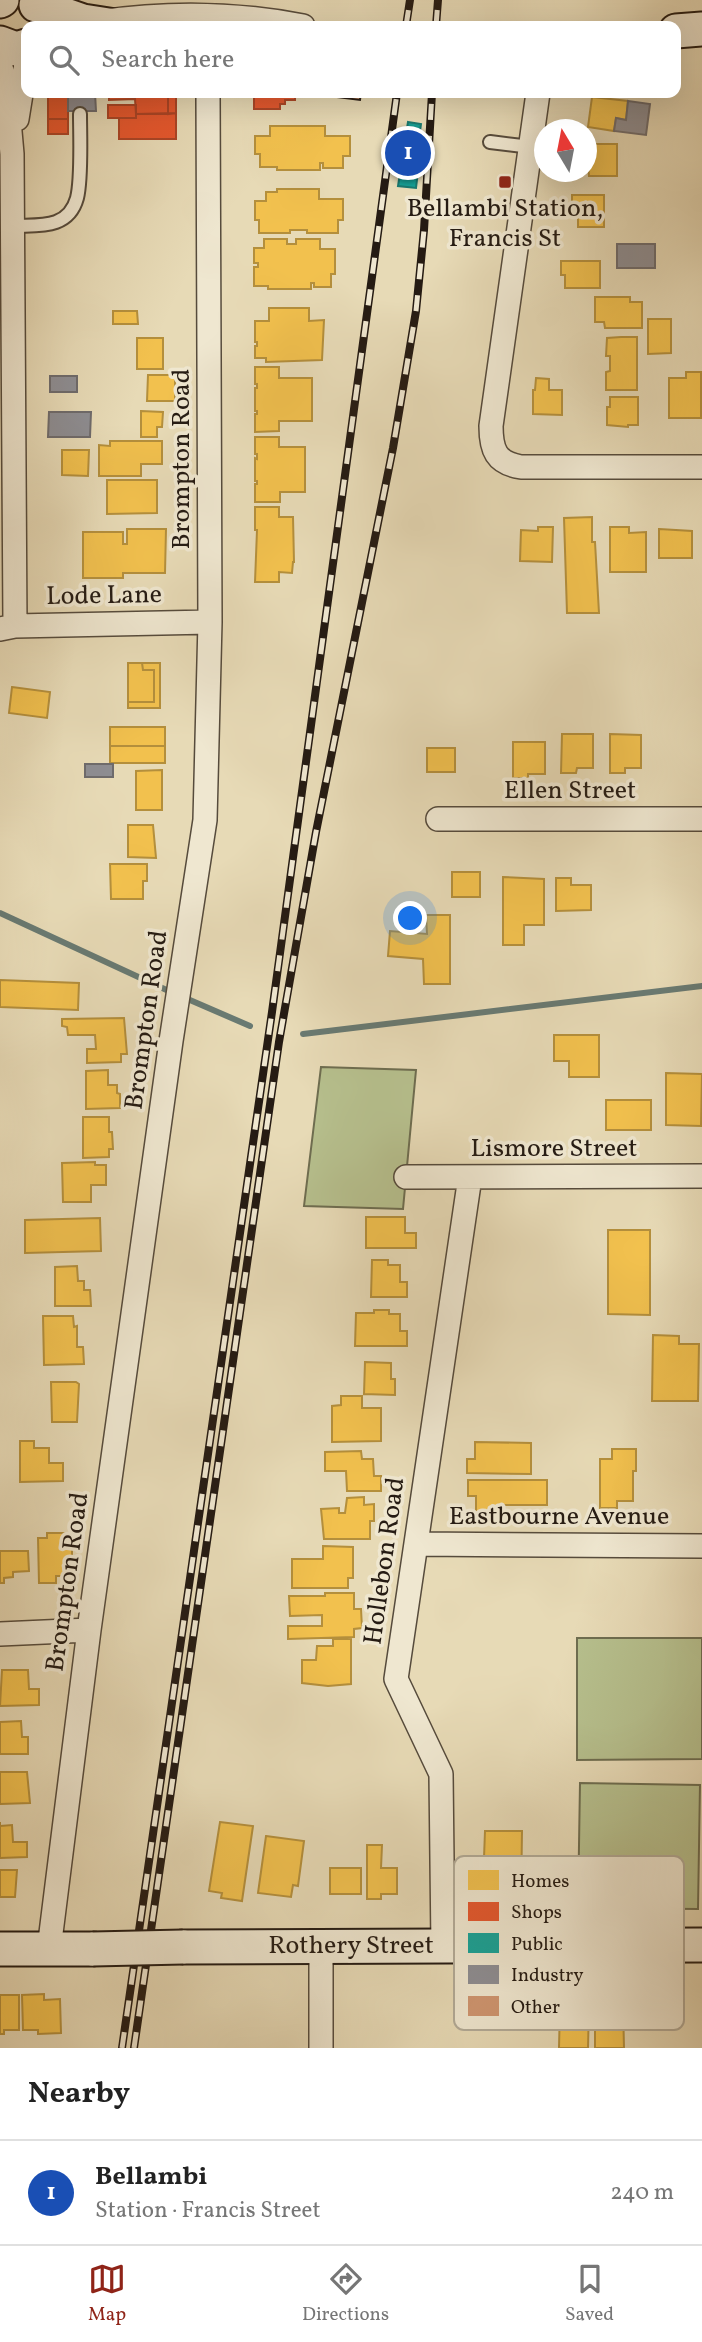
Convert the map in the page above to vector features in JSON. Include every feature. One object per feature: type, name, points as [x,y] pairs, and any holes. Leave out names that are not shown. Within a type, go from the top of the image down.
[{"type":"main road","points":[[36,10],[83,21]]},
{"type":"main road","points":[[0,43],[16,49],[21,48]]},
{"type":"main road","name":"Rothery Street","points":[[684,1945],[702,1945]]},
{"type":"main road","name":"Rothery Street","points":[[0,1950],[454,1946]]},
{"type":"street","points":[[120,21],[144,16],[248,17],[272,21]]},
{"type":"street","points":[[0,61],[7,98],[12,154],[7,627]]},
{"type":"street","points":[[12,154],[21,96]]},
{"type":"street","name":"Brompton Road","points":[[50,1949],[89,1630],[205,820],[210,622],[208,98]]},
{"type":"street","points":[[537,98],[491,426],[496,454],[513,466],[702,467]]},
{"type":"street","name":"Lode Lane","points":[[7,627],[210,622]]},
{"type":"street","name":"Ellen Street","points":[[438,819],[702,820]]},
{"type":"street","name":"Lismore Street","points":[[406,1177],[702,1177]]},
{"type":"street","name":"Hollebon Road","points":[[443,1946],[441,1774],[396,1679],[470,1177]]},
{"type":"street","name":"Eastbourne Avenue","points":[[416,1544],[702,1546]]},
{"type":"street","points":[[0,1634],[89,1630]]},
{"type":"street","points":[[321,1946],[321,2048]]},
{"type":"lane","points":[[12,226],[55,222],[66,216],[74,206],[78,192],[80,114]]},
{"type":"lane","points":[[489,142],[531,147]]},
{"type":"green space","points":[[321,1067],[416,1070],[403,1209],[304,1206]]},
{"type":"green space","points":[[577,1638],[702,1638],[702,1759],[577,1760]]},
{"type":"green space","points":[[580,1783],[700,1785],[698,1909],[684,1909],[684,1856],[579,1856]]},
{"type":"building: Homes","points":[[592,98],[628,101],[626,120],[616,118],[614,131],[597,128],[597,119],[589,119]]},
{"type":"building: Homes","points":[[270,126],[325,126],[325,136],[350,136],[350,156],[343,156],[343,168],[323,168],[323,163],[320,163],[320,170],[277,170],[277,167],[260,167],[260,154],[255,154],[255,136],[270,136]]},
{"type":"building: Homes","points":[[597,144],[617,144],[617,176],[597,176]]},
{"type":"building: Homes","points":[[277,189],[319,189],[319,199],[343,199],[343,220],[338,220],[338,233],[290,230],[290,233],[259,233],[259,220],[255,220],[255,201],[266,201],[266,192],[277,192]]},
{"type":"building: Homes","points":[[572,195],[604,195],[604,227],[578,227],[578,213],[572,213]]},
{"type":"building: Homes","points":[[264,239],[287,239],[287,244],[296,244],[296,239],[320,239],[320,249],[335,249],[335,274],[331,274],[331,287],[314,287],[314,283],[311,283],[311,289],[268,289],[268,286],[254,286],[254,267],[258,267],[258,263],[254,263],[254,248],[264,248]]},
{"type":"building: Homes","points":[[561,261],[600,261],[600,288],[565,288]]},
{"type":"building: Homes","points":[[595,297],[630,297],[630,302],[642,302],[642,328],[605,328],[604,322],[595,322]]},
{"type":"building: Homes","points":[[269,308],[309,308],[309,321],[324,320],[322,360],[266,362],[266,358],[255,358],[255,321],[269,321]]},
{"type":"building: Homes","points":[[113,311],[137,311],[138,324],[113,324]]},
{"type":"building: Homes","points":[[648,319],[671,319],[671,353],[648,354]]},
{"type":"building: Homes","points":[[637,337],[637,390],[606,390],[606,372],[610,371],[610,356],[606,356],[607,338]]},
{"type":"building: Homes","points":[[137,338],[163,338],[163,369],[137,369]]},
{"type":"building: Homes","points":[[255,367],[279,367],[279,378],[312,378],[312,421],[279,421],[279,431],[255,432]]},
{"type":"building: Homes","points":[[686,372],[701,372],[701,418],[669,418],[669,378],[686,378]]},
{"type":"building: Homes","points":[[148,375],[175,375],[175,401],[147,401]]},
{"type":"building: Homes","points":[[536,378],[549,379],[549,390],[562,390],[562,415],[533,414]]},
{"type":"building: Homes","points":[[610,397],[638,397],[638,425],[607,425]]},
{"type":"building: Homes","points":[[141,411],[163,412],[162,427],[157,427],[157,437],[141,437]]},
{"type":"building: Homes","points":[[255,437],[279,437],[279,447],[305,447],[305,492],[280,492],[280,502],[255,502]]},
{"type":"building: Homes","points":[[110,441],[162,441],[162,464],[141,464],[141,476],[99,476],[99,445],[110,446]]},
{"type":"building: Homes","points":[[62,450],[89,450],[88,476],[62,475]]},
{"type":"building: Homes","points":[[107,480],[157,480],[157,513],[107,514]]},
{"type":"building: Homes","points":[[255,507],[279,507],[279,517],[293,517],[292,573],[279,572],[279,582],[255,582]]},
{"type":"building: Homes","points":[[592,517],[599,613],[567,613],[564,518]]},
{"type":"building: Homes","points":[[538,527],[553,527],[552,562],[520,561],[521,530],[538,531]]},
{"type":"building: Homes","points":[[610,527],[629,527],[629,533],[646,532],[646,572],[610,572]]},
{"type":"building: Homes","points":[[127,529],[166,529],[165,573],[123,573],[123,578],[83,578],[83,532],[123,532],[123,544],[127,544]]},
{"type":"building: Homes","points":[[659,529],[692,531],[692,558],[659,558]]},
{"type":"building: Homes","points":[[128,663],[142,663],[143,670],[154,670],[154,702],[128,702]]},
{"type":"building: Homes","points":[[142,663],[160,663],[160,708],[128,708],[128,702],[154,702],[154,670],[143,670]]},
{"type":"building: Homes","points":[[12,687],[50,692],[47,718],[9,713]]},
{"type":"building: Homes","points":[[110,727],[165,727],[165,746],[110,746]]},
{"type":"building: Homes","points":[[562,734],[593,734],[593,768],[577,768],[576,773],[561,773]]},
{"type":"building: Homes","points":[[610,734],[641,735],[641,768],[625,768],[625,773],[610,773]]},
{"type":"building: Homes","points":[[513,742],[545,742],[545,774],[528,774],[528,778],[513,778]]},
{"type":"building: Homes","points":[[110,746],[165,746],[165,763],[110,763]]},
{"type":"building: Homes","points":[[427,748],[455,748],[455,772],[427,772]]},
{"type":"building: Homes","points":[[162,770],[162,810],[136,810],[136,771]]},
{"type":"building: Homes","points":[[128,825],[153,825],[156,858],[128,857]]},
{"type":"building: Homes","points":[[110,864],[147,864],[143,899],[111,899]]},
{"type":"building: Homes","points":[[452,872],[480,872],[480,897],[452,897]]},
{"type":"building: Homes","points":[[503,877],[544,879],[544,925],[524,925],[524,945],[503,945]]},
{"type":"building: Homes","points":[[556,878],[571,878],[571,885],[591,885],[591,910],[556,911]]},
{"type":"building: Homes","points":[[426,915],[450,915],[450,984],[424,984],[423,959],[388,956],[390,931],[427,934]]},
{"type":"building: Homes","points":[[0,980],[79,983],[78,1010],[0,1007]]},
{"type":"building: Homes","points":[[124,1018],[127,1054],[121,1054],[121,1062],[87,1063],[87,1049],[96,1049],[95,1035],[68,1035],[67,1027],[62,1026],[62,1019]]},
{"type":"building: Homes","points":[[554,1035],[599,1035],[599,1077],[569,1077],[569,1061],[554,1061]]},
{"type":"building: Homes","points":[[108,1070],[108,1085],[117,1085],[120,1108],[86,1109],[86,1071]]},
{"type":"building: Homes","points":[[666,1073],[702,1074],[701,1126],[666,1125]]},
{"type":"building: Homes","points":[[606,1100],[651,1100],[651,1130],[606,1130]]},
{"type":"building: Homes","points":[[83,1117],[109,1117],[113,1149],[109,1149],[109,1157],[83,1158]]},
{"type":"building: Homes","points":[[95,1162],[95,1165],[106,1165],[106,1185],[91,1185],[91,1202],[63,1202],[62,1163]]},
{"type":"building: Homes","points":[[366,1217],[405,1217],[405,1233],[416,1233],[416,1248],[366,1248]]},
{"type":"building: Homes","points":[[100,1218],[101,1251],[25,1253],[25,1220]]},
{"type":"building: Homes","points":[[608,1230],[650,1230],[650,1315],[608,1314]]},
{"type":"building: Homes","points":[[372,1260],[388,1260],[388,1265],[400,1265],[400,1282],[407,1282],[407,1297],[371,1297]]},
{"type":"building: Homes","points":[[77,1266],[78,1281],[84,1281],[84,1290],[90,1290],[91,1306],[55,1306],[55,1267]]},
{"type":"building: Homes","points":[[374,1310],[389,1310],[389,1314],[400,1314],[400,1331],[407,1331],[407,1346],[355,1346],[356,1313],[374,1313]]},
{"type":"building: Homes","points":[[43,1316],[73,1316],[74,1327],[77,1326],[77,1347],[83,1347],[84,1364],[44,1365]]},
{"type":"building: Homes","points":[[653,1335],[679,1336],[679,1344],[699,1344],[698,1401],[652,1401]]},
{"type":"building: Homes","points":[[365,1362],[391,1363],[395,1395],[364,1394]]},
{"type":"building: Homes","points":[[51,1382],[79,1384],[77,1422],[52,1422]]},
{"type":"building: Homes","points":[[341,1396],[362,1396],[362,1408],[381,1408],[381,1441],[332,1442],[332,1406],[341,1405]]},
{"type":"building: Homes","points":[[20,1441],[34,1441],[34,1448],[49,1448],[49,1463],[63,1463],[63,1481],[20,1482]]},
{"type":"building: Homes","points":[[475,1442],[531,1443],[531,1474],[467,1473],[467,1459],[475,1459]]},
{"type":"building: Homes","points":[[612,1449],[636,1449],[633,1501],[617,1501],[617,1508],[600,1508],[600,1459],[612,1459]]},
{"type":"building: Homes","points":[[361,1451],[362,1459],[373,1459],[374,1476],[381,1476],[381,1491],[347,1491],[346,1471],[325,1471],[325,1452]]},
{"type":"building: Homes","points":[[468,1480],[547,1480],[547,1505],[502,1505],[502,1514],[476,1514],[476,1496],[468,1496]]},
{"type":"building: Homes","points":[[364,1497],[364,1505],[374,1504],[370,1539],[324,1539],[321,1509],[339,1508],[339,1513],[345,1513],[347,1498]]},
{"type":"building: Homes","points":[[47,1533],[72,1533],[72,1576],[56,1576],[56,1583],[39,1583],[38,1538],[47,1538]]},
{"type":"building: Homes","points":[[323,1546],[353,1547],[353,1578],[348,1578],[348,1588],[292,1588],[292,1559],[323,1559]]},
{"type":"building: Homes","points":[[0,1551],[28,1551],[29,1571],[13,1572],[13,1577],[4,1578],[4,1583],[0,1583]]},
{"type":"building: Homes","points":[[325,1593],[354,1593],[354,1609],[361,1609],[362,1628],[354,1629],[354,1637],[288,1639],[288,1626],[322,1626],[322,1615],[290,1616],[289,1596],[325,1596]]},
{"type":"building: Homes","points":[[333,1639],[351,1639],[351,1684],[328,1686],[302,1683],[302,1660],[316,1660],[317,1646],[333,1646]]},
{"type":"building: Homes","points":[[2,1670],[28,1670],[29,1689],[39,1689],[39,1705],[0,1706]]},
{"type":"building: Homes","points":[[21,1721],[22,1737],[28,1737],[28,1754],[0,1754],[0,1722]]},
{"type":"building: Homes","points":[[0,1772],[27,1772],[30,1803],[0,1804]]},
{"type":"building: Homes","points":[[220,1822],[253,1826],[242,1901],[221,1898],[222,1893],[209,1891]]},
{"type":"building: Homes","points":[[12,1825],[13,1842],[27,1842],[27,1857],[0,1858],[0,1826]]},
{"type":"building: Homes","points":[[485,1831],[522,1831],[522,1856],[484,1856]]},
{"type":"building: Homes","points":[[266,1836],[304,1841],[298,1886],[293,1885],[291,1897],[258,1893]]},
{"type":"building: Homes","points":[[367,1845],[382,1845],[381,1868],[397,1868],[397,1894],[381,1894],[381,1899],[367,1899]]},
{"type":"building: Homes","points":[[330,1868],[361,1868],[361,1894],[330,1894]]},
{"type":"building: Homes","points":[[0,1870],[17,1870],[15,1897],[0,1897]]},
{"type":"building: Homes","points":[[44,1994],[44,2000],[60,1999],[61,2033],[38,2034],[38,2030],[23,2030],[22,1995]]},
{"type":"building: Homes","points":[[0,1995],[19,1995],[19,2030],[4,2030],[4,2034],[0,2034]]},
{"type":"building: Homes","points":[[559,2030],[588,2030],[588,2048],[559,2048]]},
{"type":"building: Homes","points":[[595,2030],[624,2030],[624,2048],[595,2048]]},
{"type":"building: Shops","points":[[48,98],[68,98],[68,119],[48,119]]},
{"type":"building: Shops","points":[[109,98],[168,98],[168,114],[136,114],[135,99]]},
{"type":"building: Shops","points":[[168,98],[176,98],[176,113],[168,114]]},
{"type":"building: Shops","points":[[168,98],[176,98],[176,113],[168,114]]},
{"type":"building: Shops","points":[[254,98],[295,98],[285,100],[285,104],[280,104],[280,109],[254,109]]},
{"type":"building: Shops","points":[[108,105],[136,105],[136,118],[108,118]]},
{"type":"building: Shops","points":[[176,113],[176,139],[119,139],[119,118],[136,118],[136,114]]},
{"type":"building: Shops","points":[[48,119],[68,119],[68,134],[48,134]]},
{"type":"building: Public","points":[[408,122],[421,124],[416,188],[398,186]]},
{"type":"building: Industry","points":[[68,98],[95,98],[96,111],[68,111]]},
{"type":"building: Industry","points":[[628,101],[650,104],[646,135],[614,131],[616,118],[626,120]]},
{"type":"building: Industry","points":[[617,244],[655,244],[655,268],[617,268]]},
{"type":"building: Industry","points":[[50,376],[77,376],[77,392],[50,392]]},
{"type":"building: Industry","points":[[49,412],[91,412],[90,437],[48,437]]},
{"type":"building: Industry","points":[[85,764],[113,764],[113,777],[85,777]]},
{"type":"waterway","points":[[0,913],[173,993]]},
{"type":"waterway","points":[[303,1034],[702,986]]},
{"type":"waterway","points":[[183,997],[250,1026]]},
{"type":"railway","points":[[407,21],[410,0]]},
{"type":"railway","points":[[436,21],[438,0]]},
{"type":"railway","points":[[122,2048],[272,1012],[396,98]]},
{"type":"railway","points":[[134,2048],[279,1042],[316,832],[393,448],[416,311],[432,98]]},
{"type":"place","name":"Bellambi","points":[[408,153]]},
{"type":"place","name":"Bellambi Station, Francis St","points":[[505,182]]}]
